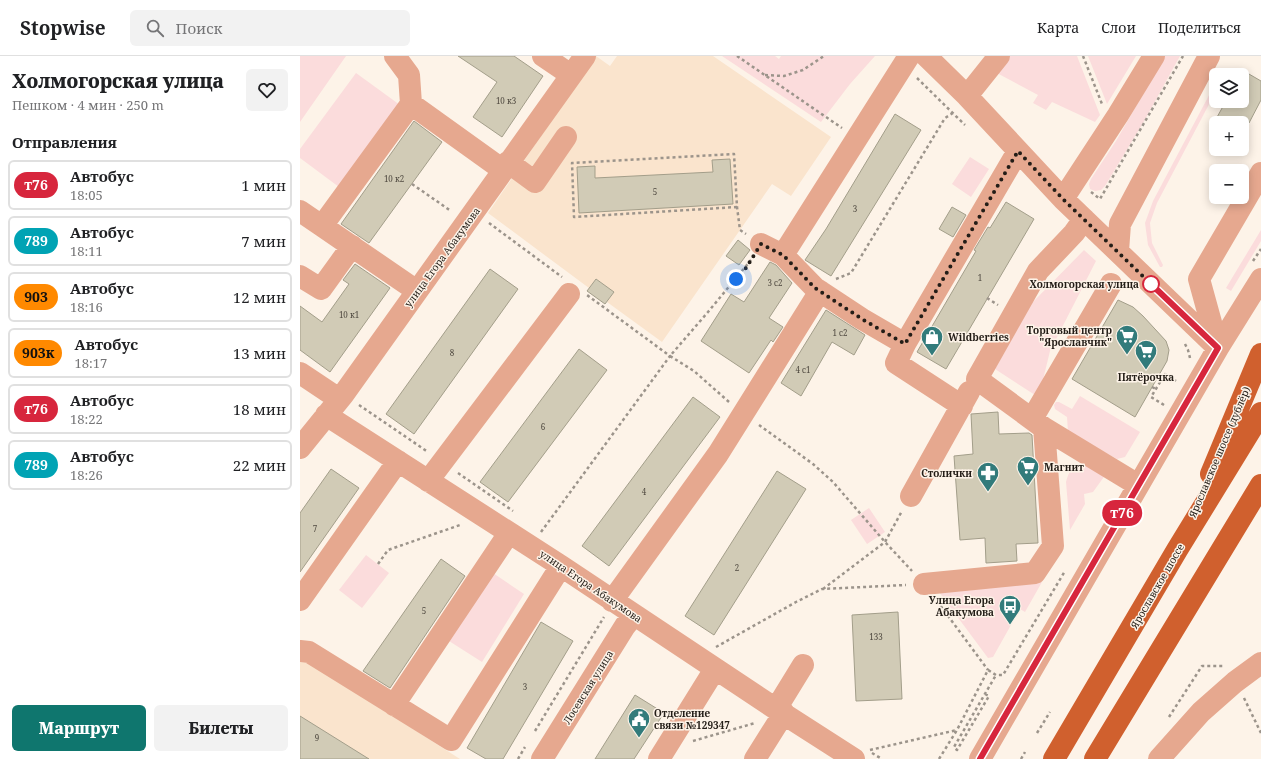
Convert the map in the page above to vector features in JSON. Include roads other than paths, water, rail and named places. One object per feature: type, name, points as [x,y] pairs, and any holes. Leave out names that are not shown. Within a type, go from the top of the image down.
[{"type":"main road","name":"Ярославское шоссе (дублёр)","points":[[1177,550],[1237,414],[1261,354]]},
{"type":"main road","name":"Ярославское шоссе","points":[[1054,759],[1177,550],[1261,413]]},
{"type":"main road","points":[[1095,759],[1261,485]]},
{"type":"street","points":[[322,226],[411,104],[408,75],[396,56]]},
{"type":"street","points":[[543,56],[571,75]]},
{"type":"street","name":"улица Егора Абакумова","points":[[333,407],[418,291],[585,56]]},
{"type":"street","points":[[783,255],[909,56]]},
{"type":"street","points":[[926,56],[967,96],[1063,199],[1218,348]]},
{"type":"street","points":[[967,96],[999,56]]},
{"type":"street","points":[[1063,199],[1118,115],[1154,56]]},
{"type":"street","points":[[1118,251],[1120,224],[1209,56]]},
{"type":"street","points":[[411,104],[506,166],[535,182],[566,138]]},
{"type":"street","points":[[962,406],[896,363],[905,344],[1018,151]]},
{"type":"street","points":[[1218,348],[1199,279],[1261,173]]},
{"type":"street","points":[[300,211],[418,291]]},
{"type":"street","points":[[911,496],[1038,271],[1074,233],[1084,219]]},
{"type":"street","points":[[761,244],[783,255],[818,289],[862,319],[905,344]]},
{"type":"street","points":[[300,276],[321,289],[352,246]]},
{"type":"street","points":[[980,759],[1218,348],[1261,279]]},
{"type":"street","points":[[924,584],[1034,573],[1053,546],[1038,423],[1111,284]]},
{"type":"street","points":[[428,480],[571,287]]},
{"type":"street","points":[[609,607],[718,454],[818,289]]},
{"type":"street","name":"улица Егора Абакумова","points":[[300,373],[333,407],[398,461],[561,566],[609,607],[634,615],[780,711],[861,755]]},
{"type":"street","points":[[977,379],[1038,423],[1138,485]]},
{"type":"street","points":[[303,439],[333,407]]},
{"type":"street","points":[[300,600],[398,461]]},
{"type":"street","points":[[394,705],[509,533]]},
{"type":"street","points":[[300,651],[309,652],[451,740],[561,566]]},
{"type":"street","name":"Лосевская улица","points":[[534,752],[634,615]]},
{"type":"street","points":[[1159,759],[1201,712],[1235,682],[1261,664]]},
{"type":"street","points":[[755,759],[803,665]]},
{"type":"street","points":[[659,759],[715,669]]},
{"type":"place","name":"Холмогорская улица","points":[[1151,284]]},
{"type":"place","name":"Wildberries","points":[[932,356]]},
{"type":"place","name":"Торговый центр \"Ярославчик\"","points":[[1127,356]]},
{"type":"place","name":"Пятёрочка","points":[[1146,370]]},
{"type":"place","name":"Магнит","points":[[1028,486]]},
{"type":"place","name":"Столички","points":[[988,492]]},
{"type":"place","name":"Улица Егора Абакумова","points":[[1010,626]]},
{"type":"place","name":"Отделение связи №129347","points":[[639,738]]}]
